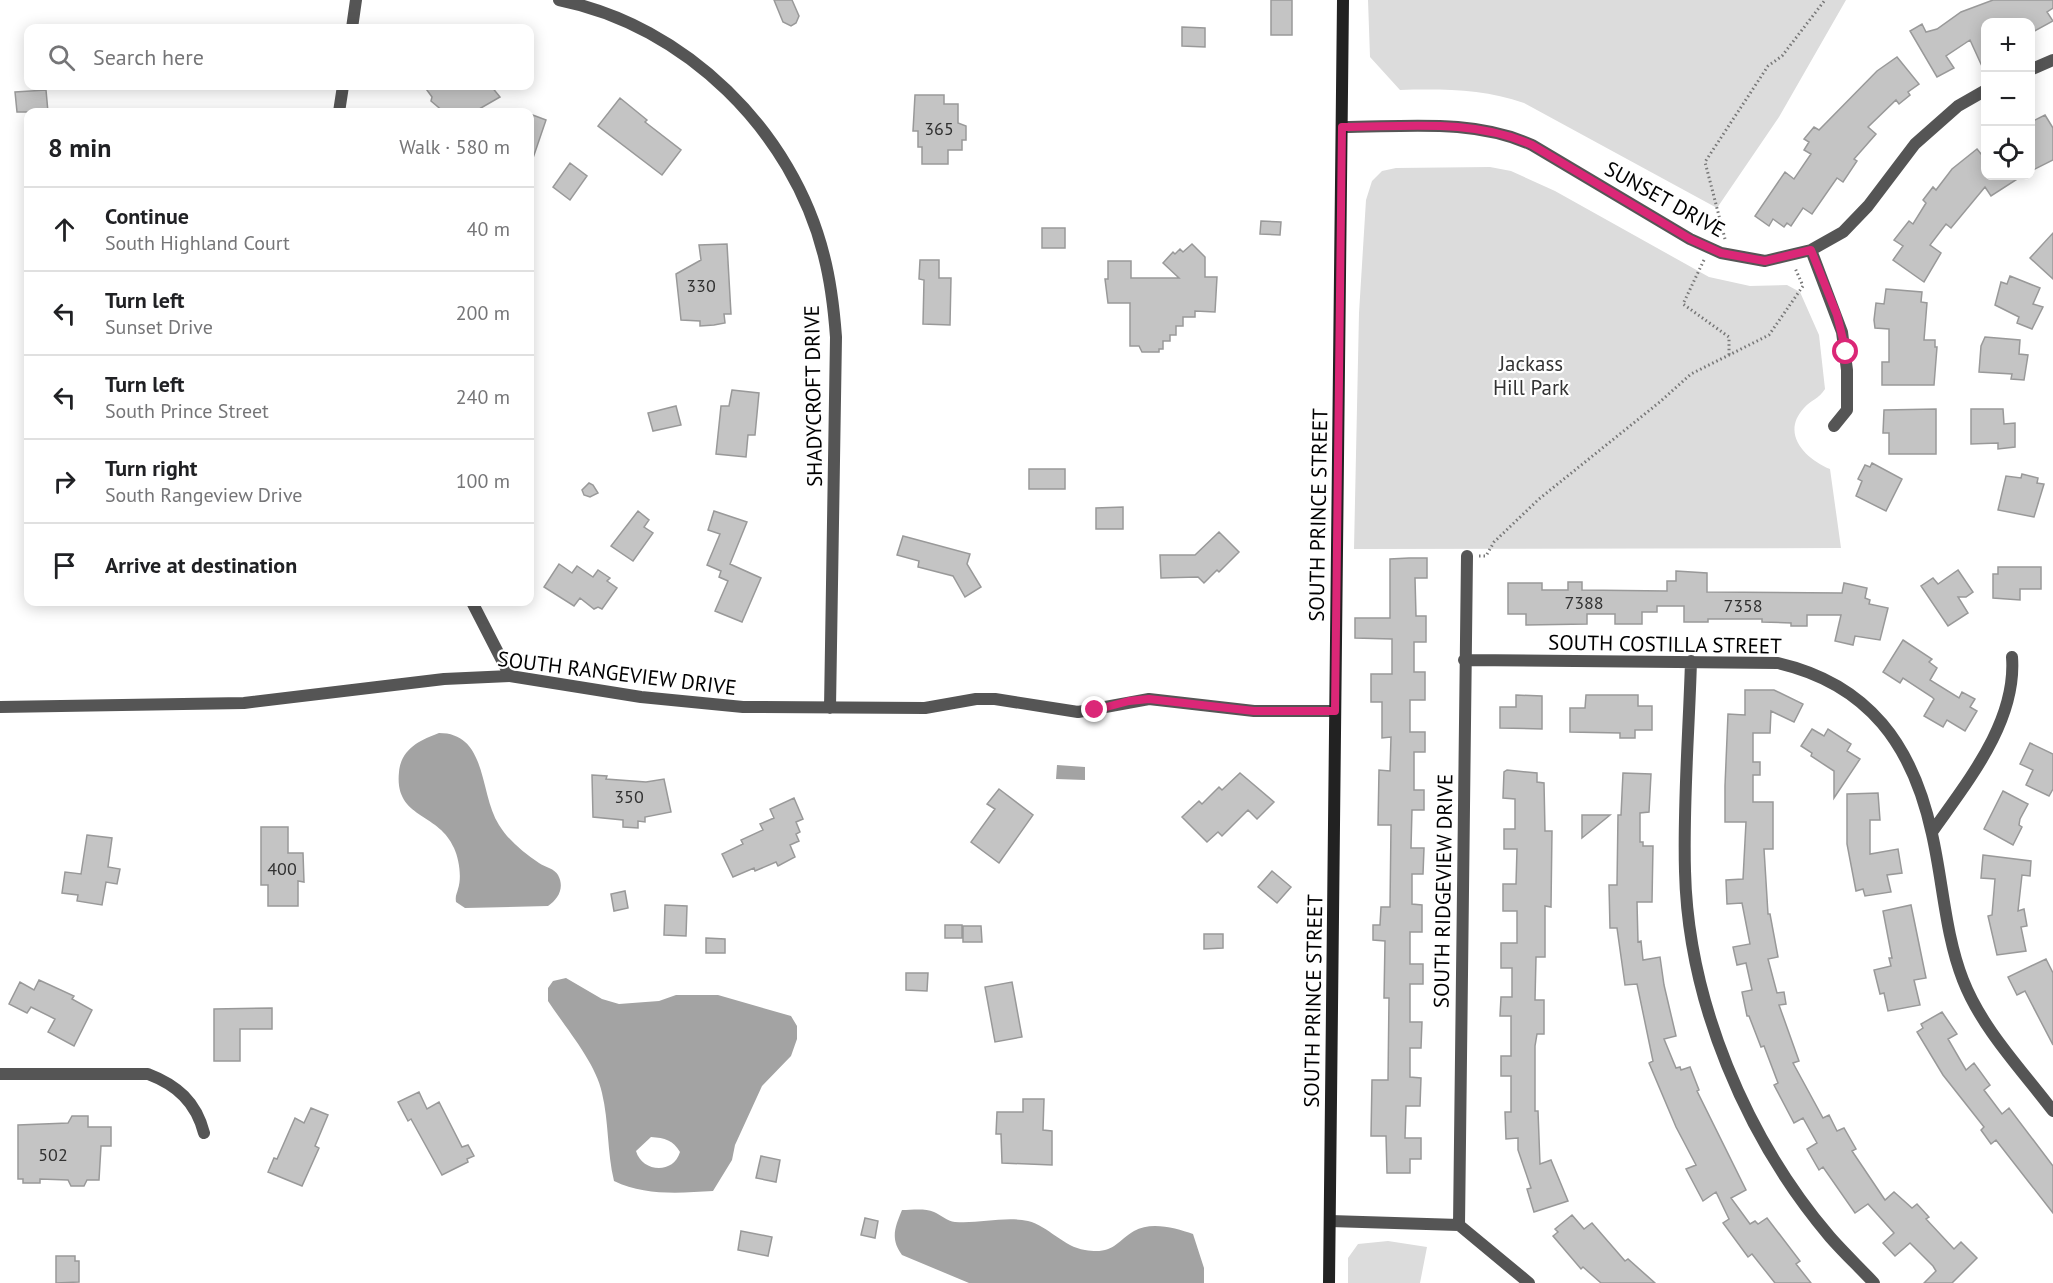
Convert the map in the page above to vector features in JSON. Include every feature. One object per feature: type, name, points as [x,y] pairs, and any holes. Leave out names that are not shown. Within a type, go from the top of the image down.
[{"type":"street","points":[[353,24],[356,0]]},
{"type":"street","name":"SHADYCROFT DRIVE","points":[[558,0],[618,18],[653,34],[701,66],[754,120],[793,178],[812,219],[824,255],[833,299],[836,337],[830,708]]},
{"type":"street","name":"SOUTH PRINCE STREET","points":[[1329,1283],[1343,0]]},
{"type":"street","points":[[2035,68],[2053,60]]},
{"type":"street","points":[[340,108],[342,90]]},
{"type":"street","name":"SUNSET DRIVE","points":[[1342,127],[1448,126],[1508,134],[1532,145],[1711,249],[1736,257],[1765,261],[1811,250],[1844,232],[1859,217],[1897,164],[1934,125],[1958,106],[1981,93]]},
{"type":"street","points":[[1811,250],[1837,315],[1846,352],[1847,410],[1834,426]]},
{"type":"street","name":"SOUTH RIDGEVIEW DRIVE","points":[[1459,1225],[1467,556]]},
{"type":"street","points":[[474,606],[510,676]]},
{"type":"street","points":[[1932,832],[1970,778],[1998,727],[2014,676],[2012,657]]},
{"type":"street","name":"SOUTH COSTILLA STREET","points":[[1464,660],[1778,663],[1805,669],[1853,694],[1886,726],[1900,747],[1932,832],[1952,942],[1963,981],[1988,1026],[2053,1111]]},
{"type":"street","points":[[1691,661],[1685,870],[1692,935],[1709,1008],[1722,1050],[1764,1142],[1793,1187],[1830,1237],[1874,1283]]},
{"type":"street","name":"SOUTH RANGEVIEW DRIVE","points":[[0,707],[244,703],[444,679],[510,676],[672,701],[743,707],[925,708],[976,699],[994,699],[1078,712],[1149,699],[1254,711],[1335,711]]},
{"type":"street","points":[[0,1074],[148,1074],[166,1081],[185,1096],[196,1112],[204,1133]]},
{"type":"street","points":[[1330,1221],[1459,1225],[1529,1283]]},
{"type":"path","points":[[1736,257],[1724,238],[1705,162],[1768,66],[1782,56],[1825,0]]},
{"type":"path","points":[[1711,249],[1683,304],[1729,337],[1729,356]]},
{"type":"path","points":[[1467,556],[1486,556],[1494,542],[1576,467],[1661,401],[1691,374],[1769,335],[1803,285],[1790,256]]},
{"type":"green space","points":[[1368,0],[1846,0],[1779,117],[1717,208],[1524,103],[1479,92],[1400,90],[1370,57]]},
{"type":"green space","name":"Jackass Hill Park","points":[[1490,167],[1511,171],[1555,191],[1709,277],[1750,286],[1787,285],[1800,292],[1819,335],[1825,389],[1804,408],[1797,418],[1795,436],[1812,459],[1830,469],[1841,548],[1354,549],[1359,313],[1366,200],[1372,181],[1382,171],[1396,168]]},
{"type":"green space","points":[[1388,1241],[1427,1247],[1420,1283],[1348,1283],[1348,1258],[1358,1244]]},
{"type":"shaded area","points":[[439,733],[455,736],[466,743],[480,767],[493,812],[503,831],[522,850],[558,875],[561,889],[555,900],[548,906],[465,908],[456,902],[460,874],[454,848],[447,836],[410,807],[403,799],[399,787],[399,772],[403,757],[419,742]]},
{"type":"shaded area","points":[[1057,765],[1085,767],[1085,780],[1056,779]]},
{"type":"shaded area","points":[[566,978],[602,999],[619,1004],[659,1001],[676,995],[718,995],[791,1016],[797,1026],[797,1039],[791,1056],[762,1086],[735,1145],[732,1160],[713,1191],[675,1193],[650,1191],[614,1181],[599,1081],[579,1045],[548,1001],[548,988],[553,981]],"holes":[[[651,1137],[671,1142],[680,1152],[671,1164],[665,1167],[651,1167],[639,1158],[636,1151]]]},
{"type":"shaded area","points":[[902,1210],[930,1211],[955,1222],[1010,1219],[1028,1221],[1070,1245],[1094,1251],[1113,1247],[1141,1228],[1164,1226],[1193,1234],[1204,1268],[1204,1283],[969,1283],[902,1255],[896,1244],[895,1233]]},
{"type":"building","points":[[774,0],[792,0],[799,16],[796,23],[791,26],[783,22]]},
{"type":"building","points":[[1271,0],[1292,0],[1292,35],[1271,35]]},
{"type":"building","points":[[1993,0],[2053,0],[2053,8],[2047,12],[2053,21],[2035,31],[2035,18],[1981,18],[1981,64],[1970,40],[1946,56],[1954,68],[1937,77],[1910,31],[1922,24],[1926,32],[1937,29],[1961,12]]},
{"type":"building","points":[[1182,27],[1205,28],[1205,47],[1182,46]]},
{"type":"building","points":[[1897,57],[1919,84],[1908,92],[1910,95],[1899,104],[1896,100],[1868,127],[1876,134],[1854,159],[1857,161],[1843,182],[1837,178],[1812,214],[1803,208],[1791,226],[1787,223],[1784,227],[1773,219],[1769,226],[1755,216],[1785,172],[1794,179],[1811,154],[1804,150],[1809,142],[1804,139],[1814,127],[1819,130],[1877,71]]},
{"type":"building","points":[[46,90],[48,108],[24,108],[24,112],[17,112],[15,92]]},
{"type":"building","points":[[427,90],[494,90],[500,97],[481,108],[439,108],[431,101],[432,97]]},
{"type":"building","points":[[915,95],[944,95],[944,104],[958,104],[958,123],[966,126],[966,140],[962,140],[962,150],[948,150],[948,164],[922,164],[922,147],[918,147],[918,131],[913,131]]},
{"type":"building","points":[[620,98],[647,120],[645,122],[681,150],[662,175],[598,126]]},
{"type":"building","points":[[2045,115],[2053,128],[2053,160],[2035,169],[2035,126],[2035,120]]},
{"type":"building","points":[[534,116],[546,120],[534,155]]},
{"type":"building","points":[[1977,149],[1981,154],[1981,180],[2016,180],[1991,196],[1985,187],[1951,228],[1946,224],[1930,245],[1941,253],[1924,282],[1893,260],[1903,246],[1894,240],[1909,221],[1913,224],[1926,203],[1923,200],[1933,187],[1936,190],[1952,169]]},
{"type":"building","points":[[570,163],[587,176],[570,200],[553,187]]},
{"type":"building","points":[[1261,221],[1281,222],[1280,235],[1260,234]]},
{"type":"building","points":[[1042,228],[1065,228],[1065,248],[1042,248]]},
{"type":"building","points":[[2053,233],[2053,279],[2030,258]]},
{"type":"building","points":[[727,244],[731,314],[724,314],[725,323],[714,325],[700,326],[700,321],[681,320],[676,274],[701,260],[699,245]]},
{"type":"building","points":[[1192,244],[1205,257],[1205,277],[1217,277],[1215,312],[1195,311],[1195,317],[1183,317],[1183,326],[1176,326],[1176,335],[1170,335],[1170,341],[1163,341],[1163,349],[1159,349],[1159,352],[1142,352],[1139,346],[1130,346],[1130,303],[1108,303],[1105,279],[1108,279],[1108,261],[1131,261],[1131,278],[1179,278],[1163,263],[1173,252],[1175,254],[1180,249],[1183,252]]},
{"type":"building","points":[[920,260],[939,260],[939,278],[951,278],[950,325],[923,324],[924,280],[919,279]]},
{"type":"building","points":[[2010,276],[2040,288],[2033,304],[2043,307],[2032,329],[2017,323],[2019,317],[1995,305],[2001,282],[2007,284]]},
{"type":"building","points":[[1886,289],[1922,292],[1921,302],[1927,303],[1924,340],[1935,340],[1935,347],[1937,347],[1934,385],[1882,385],[1882,362],[1889,362],[1889,329],[1875,328],[1874,320],[1876,303],[1884,304]]},
{"type":"building","points":[[1985,337],[2020,340],[2019,354],[2028,355],[2024,380],[2011,379],[2012,374],[1979,372],[1981,346]]},
{"type":"building","points":[[732,390],[759,393],[755,435],[748,435],[746,457],[716,454],[721,406],[729,406]]},
{"type":"building","points":[[676,406],[681,425],[653,431],[648,413]]},
{"type":"building","points":[[1936,409],[1936,454],[1889,454],[1889,433],[1883,433],[1884,410]]},
{"type":"building","points":[[1971,409],[2003,409],[2004,424],[2015,423],[2015,447],[1998,449],[1998,443],[1971,444]]},
{"type":"building","points":[[1872,463],[1902,479],[1886,511],[1856,496],[1862,481],[1858,479],[1865,465],[1870,467]]},
{"type":"building","points":[[1029,469],[1065,469],[1065,489],[1029,489]]},
{"type":"building","points":[[2022,474],[2038,478],[2037,483],[2044,484],[2034,517],[1998,510],[2006,476],[2021,478]]},
{"type":"building","points":[[589,483],[598,493],[590,497],[584,495],[582,490]]},
{"type":"building","points":[[1123,507],[1123,529],[1096,529],[1096,508]]},
{"type":"building","points":[[638,511],[649,520],[644,527],[653,533],[633,561],[611,546]]},
{"type":"building","points":[[714,511],[747,522],[730,564],[761,578],[742,622],[715,611],[728,581],[719,577],[721,571],[707,565],[720,534],[708,530]]},
{"type":"building","points":[[1219,532],[1239,552],[1219,572],[1217,570],[1204,583],[1198,577],[1161,578],[1160,555],[1195,555]]},
{"type":"building","points":[[903,536],[970,554],[967,564],[981,587],[965,597],[953,576],[918,567],[919,561],[897,555]]},
{"type":"building","points":[[1427,558],[1427,578],[1415,578],[1416,616],[1426,616],[1426,642],[1414,642],[1414,672],[1425,672],[1425,700],[1410,700],[1410,732],[1425,732],[1425,752],[1414,752],[1414,790],[1424,790],[1424,810],[1412,810],[1411,848],[1424,848],[1423,874],[1412,874],[1412,904],[1422,905],[1422,932],[1410,932],[1410,964],[1423,964],[1423,984],[1410,984],[1410,1022],[1422,1022],[1421,1048],[1410,1048],[1410,1077],[1421,1078],[1420,1106],[1406,1106],[1405,1138],[1421,1138],[1421,1159],[1410,1159],[1410,1173],[1387,1173],[1386,1136],[1371,1136],[1372,1080],[1388,1080],[1389,998],[1384,998],[1385,941],[1373,940],[1373,925],[1380,925],[1381,907],[1390,907],[1391,825],[1378,825],[1379,770],[1390,771],[1391,737],[1382,738],[1382,702],[1371,702],[1371,674],[1392,674],[1392,639],[1355,638],[1355,618],[1390,618],[1390,559]]},
{"type":"building","points":[[559,564],[572,573],[577,566],[593,577],[598,570],[610,578],[607,581],[617,588],[602,609],[598,607],[594,609],[580,598],[574,606],[544,587]]},
{"type":"building","points":[[1998,567],[2041,567],[2041,589],[2020,589],[2020,600],[1993,598],[1993,574],[1998,574]]},
{"type":"building","points":[[1958,570],[1973,592],[1966,597],[1958,597],[1968,613],[1948,626],[1921,586],[1933,578],[1938,584]]},
{"type":"building","points":[[1676,571],[1707,573],[1707,592],[1842,593],[1844,583],[1867,588],[1865,598],[1870,600],[1869,604],[1888,608],[1880,640],[1855,636],[1853,645],[1835,641],[1841,615],[1807,615],[1807,626],[1791,626],[1791,623],[1762,622],[1762,619],[1708,619],[1708,622],[1684,622],[1684,606],[1657,606],[1657,612],[1642,612],[1642,624],[1615,624],[1615,614],[1587,614],[1587,624],[1526,625],[1526,614],[1508,614],[1508,583],[1542,583],[1542,590],[1568,590],[1568,582],[1582,582],[1582,590],[1667,591],[1667,581],[1676,581]]},
{"type":"building","points":[[1903,640],[1932,659],[1929,662],[1937,668],[1930,680],[1959,698],[1962,692],[1975,699],[1970,707],[1977,711],[1965,731],[1947,720],[1943,727],[1924,716],[1934,699],[1903,678],[1900,683],[1883,672]]},
{"type":"building","points":[[1745,690],[1774,690],[1803,704],[1794,722],[1771,711],[1770,733],[1753,733],[1753,762],[1760,762],[1760,775],[1753,775],[1753,802],[1773,802],[1773,849],[1764,849],[1768,914],[1770,914],[1778,957],[1768,959],[1777,993],[1784,992],[1786,1004],[1779,1005],[1799,1061],[1793,1063],[1823,1118],[1829,1115],[1837,1131],[1844,1128],[1856,1149],[1852,1151],[1885,1200],[1894,1192],[1912,1208],[1917,1204],[1929,1217],[1926,1219],[1954,1249],[1961,1242],[1977,1258],[1952,1283],[1924,1283],[1936,1271],[1933,1266],[1910,1243],[1895,1256],[1883,1243],[1894,1233],[1868,1204],[1855,1213],[1823,1167],[1819,1170],[1807,1149],[1817,1143],[1803,1118],[1794,1123],[1774,1085],[1778,1083],[1764,1046],[1761,1047],[1749,1016],[1747,1016],[1742,992],[1752,990],[1746,963],[1737,965],[1733,947],[1750,944],[1742,903],[1727,904],[1726,880],[1743,879],[1746,822],[1725,822],[1728,714],[1745,715]]},
{"type":"building","points":[[1516,695],[1542,696],[1542,729],[1500,728],[1500,707],[1516,707]]},
{"type":"building","points":[[1586,695],[1638,695],[1638,706],[1652,706],[1652,730],[1635,730],[1635,738],[1620,738],[1620,733],[1570,732],[1570,708],[1585,708]]},
{"type":"building","points":[[1812,729],[1824,736],[1828,729],[1851,744],[1847,751],[1860,759],[1834,798],[1834,771],[1811,756],[1812,753],[1801,746]]},
{"type":"building","points":[[2030,743],[2053,754],[2053,789],[2049,796],[2026,785],[2033,770],[2020,764]]},
{"type":"building","points":[[1507,770],[1537,773],[1537,782],[1544,783],[1545,831],[1552,831],[1551,907],[1545,906],[1545,957],[1536,957],[1535,1000],[1544,1000],[1544,1034],[1537,1034],[1535,1046],[1535,1111],[1538,1111],[1540,1164],[1551,1160],[1568,1201],[1534,1212],[1527,1189],[1531,1188],[1518,1150],[1518,1138],[1506,1139],[1505,1112],[1511,1112],[1511,1076],[1501,1076],[1501,1056],[1511,1056],[1511,1016],[1500,1016],[1501,997],[1512,997],[1512,968],[1501,968],[1501,943],[1517,943],[1517,911],[1503,911],[1503,884],[1516,884],[1517,849],[1504,849],[1504,829],[1515,829],[1515,799],[1503,798],[1504,772]]},
{"type":"building","points":[[1240,773],[1274,802],[1257,819],[1248,810],[1222,836],[1218,832],[1207,842],[1182,817],[1199,801],[1202,804],[1219,787],[1222,790]]},
{"type":"building","points":[[1623,773],[1651,774],[1649,812],[1640,813],[1640,842],[1643,842],[1643,846],[1653,846],[1652,902],[1637,902],[1638,942],[1641,941],[1643,960],[1660,957],[1676,1036],[1664,1039],[1676,1068],[1680,1067],[1681,1070],[1690,1067],[1699,1090],[1697,1091],[1746,1190],[1731,1198],[1750,1224],[1755,1221],[1758,1224],[1767,1218],[1800,1261],[1796,1264],[1811,1283],[1775,1283],[1752,1254],[1748,1257],[1723,1223],[1729,1219],[1716,1192],[1703,1201],[1686,1169],[1696,1165],[1676,1127],[1649,1063],[1653,1061],[1637,984],[1625,985],[1617,928],[1610,928],[1609,885],[1617,885],[1618,815],[1621,815]]},
{"type":"building","points":[[592,775],[607,776],[606,779],[646,782],[664,779],[671,812],[645,817],[645,822],[638,821],[638,828],[623,827],[623,820],[593,817]]},
{"type":"building","points":[[999,789],[1033,815],[999,863],[971,842],[995,809],[987,804]]},
{"type":"building","points":[[2003,791],[2028,804],[2020,819],[2019,825],[2022,827],[2013,845],[1984,829]]},
{"type":"building","points":[[1878,793],[1880,820],[1870,820],[1870,854],[1898,849],[1902,873],[1887,875],[1891,892],[1865,896],[1863,889],[1856,891],[1847,844],[1847,794]]},
{"type":"building","points":[[794,798],[803,819],[796,822],[800,832],[796,834],[799,841],[790,845],[795,857],[778,866],[776,862],[733,877],[722,854],[743,844],[741,840],[763,830],[760,824],[774,818],[770,809]]},
{"type":"building","points":[[1582,815],[1610,815],[1582,838]]},
{"type":"building","points":[[261,827],[288,827],[288,853],[303,853],[304,882],[298,881],[298,906],[268,906],[268,885],[261,885]]},
{"type":"building","points":[[87,835],[112,838],[108,867],[120,869],[117,884],[106,882],[102,905],[77,901],[78,895],[62,893],[65,872],[81,874]]},
{"type":"building","points":[[1983,855],[2031,861],[2030,876],[2022,875],[2018,911],[2024,909],[2027,926],[2021,927],[2026,951],[1997,955],[1988,916],[1992,915],[1995,879],[1981,878]]},
{"type":"building","points":[[1272,871],[1291,887],[1277,903],[1258,887]]},
{"type":"building","points":[[625,891],[628,908],[614,911],[611,894]]},
{"type":"building","points":[[665,905],[687,906],[686,936],[664,935]]},
{"type":"building","points":[[1911,905],[1926,978],[1914,980],[1920,1005],[1888,1011],[1884,993],[1880,994],[1874,970],[1891,966],[1889,958],[1892,958],[1883,911]]},
{"type":"building","points":[[945,925],[962,925],[962,938],[945,938]]},
{"type":"building","points":[[963,926],[981,926],[982,942],[963,942]]},
{"type":"building","points":[[1204,934],[1223,934],[1223,948],[1204,949]]},
{"type":"building","points":[[706,938],[725,939],[725,953],[706,953]]},
{"type":"building","points":[[2046,959],[2053,973],[2053,1045],[2025,991],[2017,995],[2008,977]]},
{"type":"building","points":[[906,973],[928,973],[927,991],[906,990]]},
{"type":"building","points":[[39,980],[74,996],[72,999],[92,1010],[74,1046],[48,1032],[55,1019],[31,1007],[27,1013],[9,1004],[20,982],[34,990]]},
{"type":"building","points":[[1012,982],[1022,1037],[995,1042],[985,987]]},
{"type":"building","points":[[272,1008],[272,1029],[240,1029],[240,1061],[214,1061],[214,1009]]},
{"type":"building","points":[[1942,1012],[1957,1034],[1948,1039],[1966,1070],[1974,1063],[1990,1085],[1984,1090],[2002,1114],[2009,1108],[2053,1166],[2053,1213],[1996,1140],[1991,1144],[1981,1130],[1984,1127],[1943,1075],[1917,1032],[1923,1028],[1921,1024]]},
{"type":"building","points":[[419,1092],[427,1109],[439,1102],[462,1147],[468,1145],[474,1156],[467,1159],[468,1162],[442,1175],[411,1119],[408,1121],[398,1102]]},
{"type":"building","points":[[1023,1099],[1044,1099],[1043,1130],[1052,1131],[1052,1165],[1002,1163],[1001,1134],[996,1134],[997,1112],[1023,1112]]},
{"type":"building","points":[[311,1108],[328,1115],[315,1146],[319,1148],[302,1186],[268,1172],[274,1158],[277,1159],[295,1118],[304,1123]]},
{"type":"building","points":[[72,1116],[88,1116],[88,1127],[111,1127],[111,1146],[101,1146],[99,1180],[87,1180],[84,1186],[71,1186],[68,1180],[40,1179],[40,1183],[23,1183],[23,1179],[18,1179],[18,1125],[68,1123]]},
{"type":"building","points":[[761,1156],[780,1160],[776,1182],[756,1178]]},
{"type":"building","points":[[1572,1215],[1584,1229],[1592,1223],[1625,1261],[1628,1259],[1655,1283],[1601,1283],[1583,1267],[1581,1269],[1553,1236],[1558,1232],[1555,1229]]},
{"type":"building","points":[[865,1218],[878,1221],[875,1238],[861,1235]]},
{"type":"building","points":[[741,1231],[772,1237],[768,1256],[738,1250]]},
{"type":"building","points":[[56,1256],[75,1256],[75,1261],[79,1261],[79,1282],[56,1283]]},
{"type":"route","points":[[1095,710],[1129,701],[1149,699],[1254,711],[1335,711],[1342,127],[1448,126],[1479,128],[1508,134],[1532,145],[1690,239],[1721,253],[1743,259],[1765,261],[1811,250],[1837,315],[1846,352]]}]
